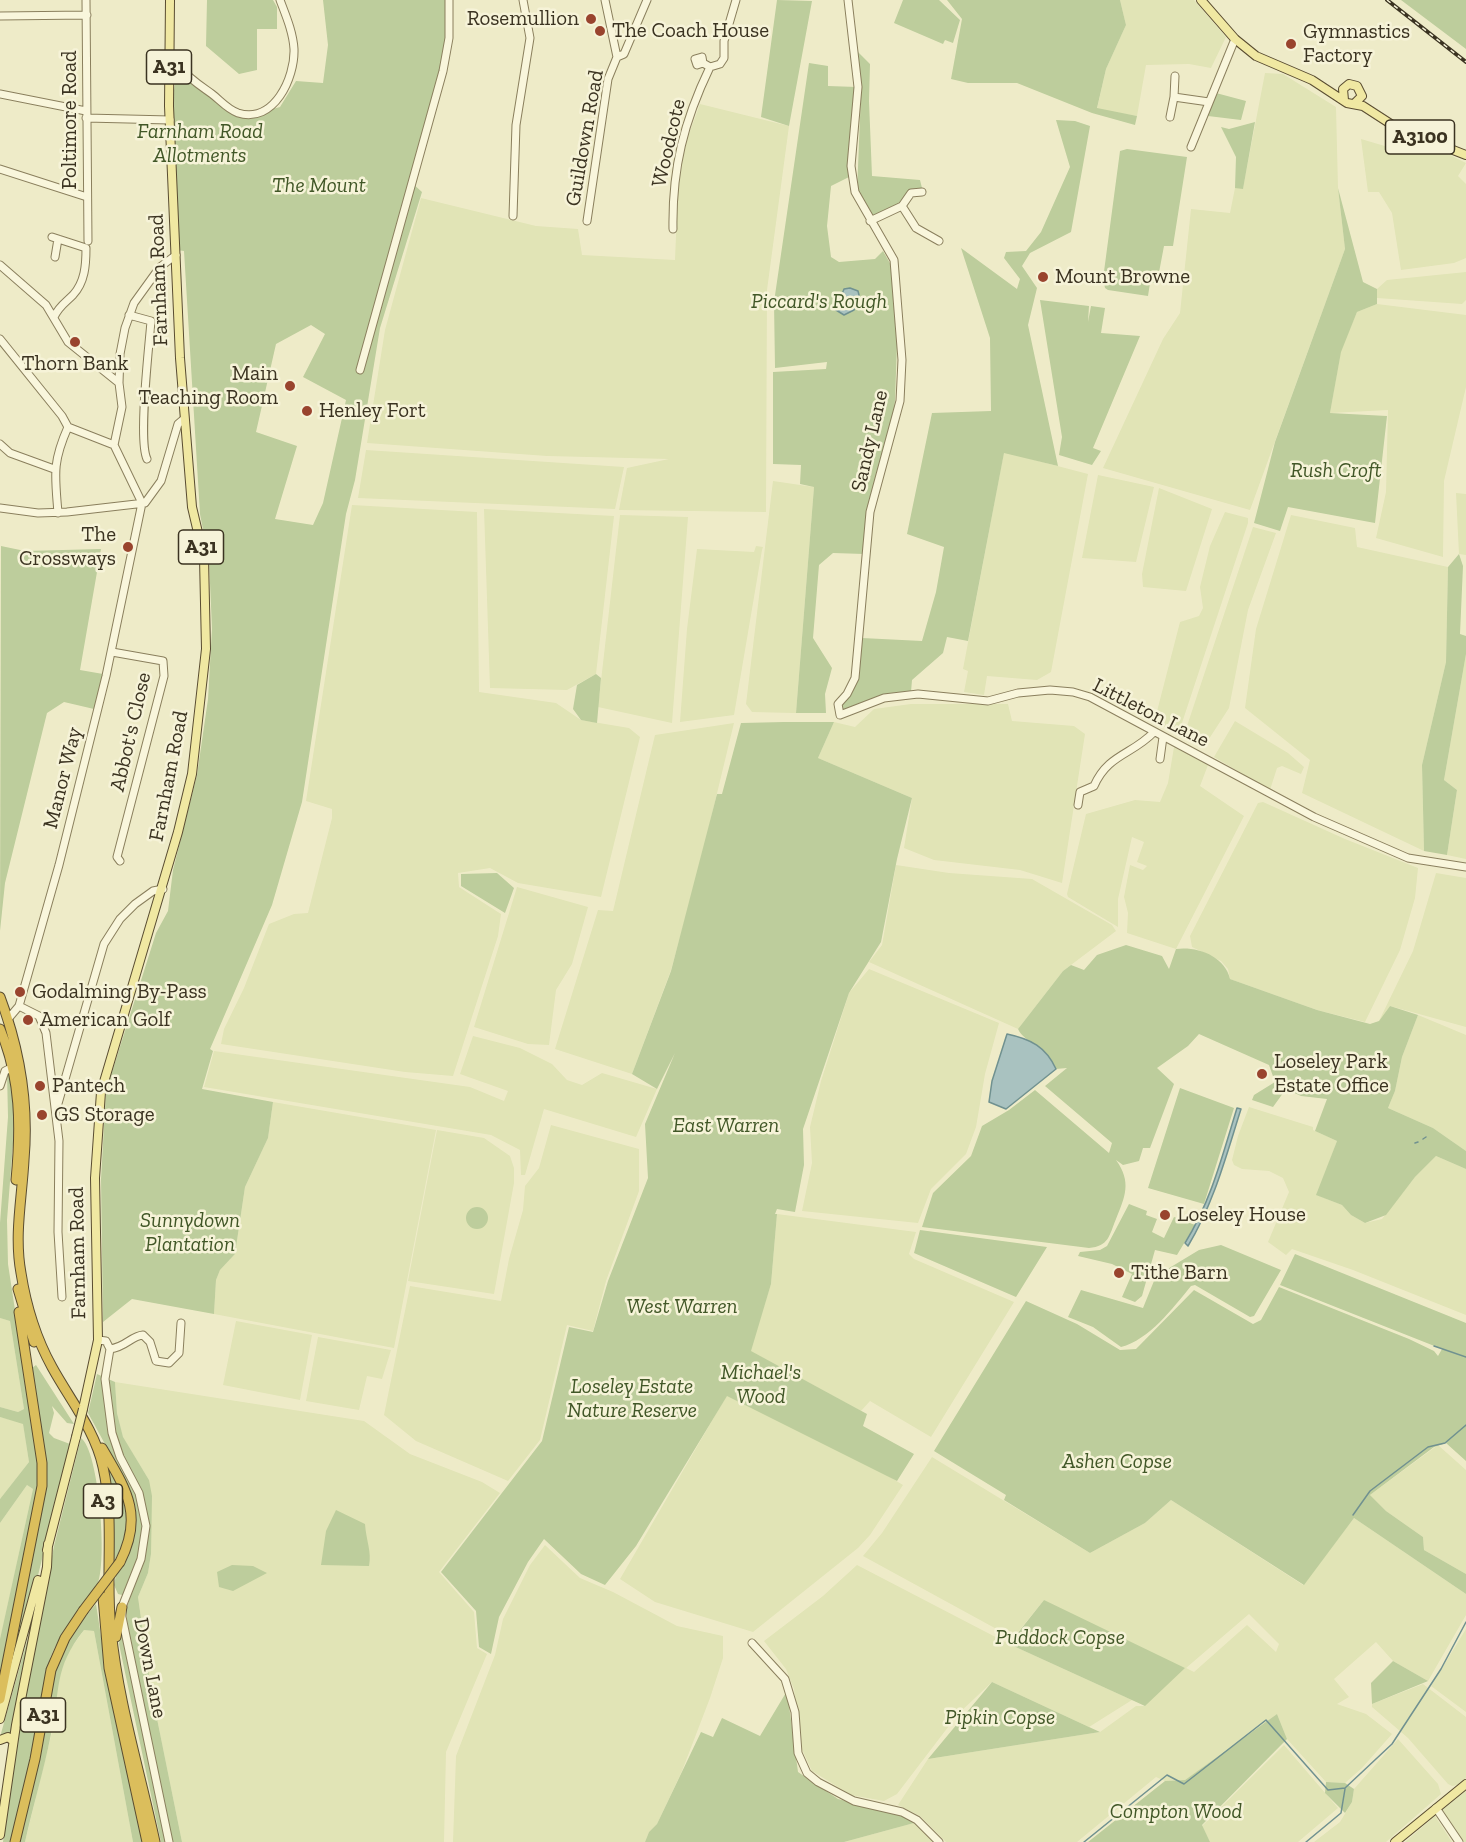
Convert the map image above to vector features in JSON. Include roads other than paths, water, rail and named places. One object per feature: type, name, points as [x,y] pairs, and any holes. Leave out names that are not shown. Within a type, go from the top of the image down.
[{"type":"highway","name":"A3","points":[[0,996],[8,1019],[26,1117],[18,1233],[21,1275],[32,1320],[43,1349],[88,1426],[101,1458],[111,1534],[110,1624],[155,1842]]},
{"type":"highway","name":"A3","points":[[0,1029],[17,1065],[20,1118],[12,1227],[16,1282],[42,1463],[42,1486],[0,1699]]},
{"type":"highway","name":"A3","points":[[16,1282],[23,1312],[37,1351],[83,1430],[98,1466],[105,1521],[103,1596],[105,1638],[147,1842]]},
{"type":"highway","name":"A31","points":[[15,1842],[31,1780],[51,1670],[65,1638],[120,1562],[131,1534],[129,1498],[88,1426]]},
{"type":"highway","points":[[122,1607],[116,1633],[122,1691]]},
{"type":"main road","name":"Farnham Road","points":[[0,1719],[76,1437],[98,1340],[95,1209],[101,1092],[163,889],[192,774],[207,649],[204,558],[192,507],[184,419],[170,120],[170,0]]},
{"type":"main road","points":[[1201,0],[1235,39],[1262,59],[1331,89],[1357,86],[1362,96],[1354,104],[1324,87]]},
{"type":"main road","points":[[1344,100],[1342,93],[1346,86]]},
{"type":"main road","name":"A3100","points":[[1362,96],[1375,115]]},
{"type":"main road","name":"A3100","points":[[1354,104],[1363,106],[1397,128],[1466,155]]},
{"type":"main road","name":"Farnham Road","points":[[14,1741],[48,1545]]},
{"type":"main road","name":"A31","points":[[0,1740],[8,1737],[14,1741],[0,1835]]},
{"type":"main road","points":[[1395,1842],[1466,1784]]},
{"type":"street","name":"Poltimore Road","points":[[86,0],[88,241]]},
{"type":"street","points":[[170,63],[239,113],[251,115],[277,101],[286,87],[292,69],[294,49],[290,25],[280,0]]},
{"type":"street","points":[[361,366],[413,188],[443,71],[449,38],[449,0]]},
{"type":"street","points":[[513,216],[516,125],[530,38],[523,0]]},
{"type":"street","points":[[605,0],[617,57]]},
{"type":"street","name":"Guildown Road","points":[[587,221],[608,79],[617,57],[624,54],[647,0]]},
{"type":"street","name":"Woodcote","points":[[673,229],[675,170],[691,107],[707,65],[720,64],[724,58],[724,41],[736,0]]},
{"type":"street","name":"Sandy Lane","points":[[840,715],[838,704],[847,694],[855,678],[870,512],[900,401],[901,326],[894,260],[855,192],[851,166],[858,87],[849,0]]},
{"type":"street","points":[[0,16],[87,15]]},
{"type":"street","points":[[1191,147],[1235,39]]},
{"type":"street","points":[[170,74],[183,72]]},
{"type":"street","points":[[1170,117],[1175,76]]},
{"type":"street","points":[[0,94],[86,114],[170,120]]},
{"type":"street","points":[[1174,97],[1209,102]]},
{"type":"street","points":[[0,169],[87,197]]},
{"type":"street","points":[[870,221],[902,206],[911,193],[922,192]]},
{"type":"street","points":[[902,206],[916,228],[939,241]]},
{"type":"street","points":[[54,317],[60,305],[79,288],[85,272],[86,248],[55,238],[56,257]]},
{"type":"street","points":[[142,503],[114,445],[120,420],[122,397],[119,383],[120,354],[129,315],[142,289],[160,267],[176,255]]},
{"type":"street","points":[[0,265],[45,305],[68,342],[107,371],[119,383]]},
{"type":"street","points":[[45,305],[60,305]]},
{"type":"street","points":[[129,315],[151,321],[144,430],[147,459]]},
{"type":"street","points":[[0,339],[68,427],[114,445]]},
{"type":"street","points":[[107,371],[120,365]]},
{"type":"street","points":[[0,508],[58,513],[142,503],[151,497],[161,481],[178,424],[184,419]]},
{"type":"street","points":[[58,513],[54,469],[68,427]]},
{"type":"street","points":[[0,444],[10,453],[54,469]]},
{"type":"street","name":"Manor Way","points":[[8,1019],[19,1006],[58,865],[112,652],[142,503]]},
{"type":"street","name":"Abbot's Close","points":[[112,652],[163,661],[164,676],[117,857],[120,861]]},
{"type":"street","name":"Littleton Lane","points":[[840,715],[884,698],[918,694],[988,700],[1018,693],[1050,690],[1073,692],[1090,697],[1314,817],[1408,858],[1428,863],[1466,867]]},
{"type":"street","points":[[1078,805],[1080,792],[1094,786],[1100,771],[1145,741],[1154,732]]},
{"type":"street","points":[[1160,759],[1163,737]]},
{"type":"street","points":[[62,1297],[56,1110],[58,1091],[110,933],[135,904],[153,891],[163,889]]},
{"type":"street","points":[[19,1006],[35,1013],[44,1026],[58,1091]]},
{"type":"street","points":[[0,1086],[4,1071],[17,1065]]},
{"type":"street","points":[[98,1340],[106,1341],[110,1349],[126,1346],[134,1338],[143,1335],[150,1342],[156,1361],[169,1363],[179,1353],[181,1323]]},
{"type":"street","name":"Down Lane","points":[[110,1349],[105,1379],[112,1433],[120,1457],[139,1493],[146,1526],[141,1559],[122,1607],[122,1617],[169,1842]]},
{"type":"street","points":[[752,1643],[785,1679],[795,1712],[798,1753],[807,1773],[828,1788],[854,1801],[909,1816],[939,1842]]},
{"type":"street","points":[[1436,1808],[1459,1842]]},
{"type":"water","points":[[850,288],[858,291],[859,295],[854,310],[844,315],[836,310],[844,289]]},
{"type":"water","points":[[1007,1034],[1037,1045],[1048,1055],[1056,1069],[1006,1109],[989,1102],[992,1081]]},
{"type":"water","points":[[1237,1108],[1241,1109],[1219,1179],[1188,1246],[1185,1243],[1209,1195]]},
{"type":"waterway","points":[[1434,1346],[1466,1357]]},
{"type":"waterway","points":[[1353,1515],[1370,1491],[1428,1447],[1445,1443],[1466,1425]]},
{"type":"waterway","points":[[1084,1842],[1167,1775],[1184,1784],[1266,1720],[1328,1790],[1345,1788],[1392,1744],[1441,1669],[1466,1622]]},
{"type":"waterway","points":[[1306,1842],[1341,1813],[1345,1789]]},
{"type":"railway","points":[[1387,0],[1466,62]]},
{"type":"place","name":"Rosemullion","points":[[591,19]]},
{"type":"place","name":"The Coach House","points":[[600,31]]},
{"type":"place","name":"Gymnastics Factory","points":[[1291,44]]},
{"type":"place","name":"Mount Browne","points":[[1043,277]]},
{"type":"place","name":"Thorn Bank","points":[[75,342]]},
{"type":"place","name":"Main Teaching Room","points":[[290,386]]},
{"type":"place","name":"Henley Fort","points":[[307,411]]},
{"type":"place","name":"The Crossways","points":[[128,547]]},
{"type":"place","name":"Godalming By-Pass","points":[[20,992]]},
{"type":"place","name":"American Golf","points":[[28,1020]]},
{"type":"place","name":"Loseley Park Estate Office","points":[[1262,1074]]},
{"type":"place","name":"Pantech","points":[[40,1086]]},
{"type":"place","name":"GS Storage","points":[[42,1115]]},
{"type":"place","name":"Loseley House","points":[[1165,1215]]},
{"type":"place","name":"Tithe Barn","points":[[1119,1273]]},
{"type":"park label","name":"Farnham Road Allotments","points":[[200,144]]},
{"type":"park label","name":"The Mount","points":[[319,186]]},
{"type":"park label","name":"Piccard's Rough","points":[[819,302]]},
{"type":"park label","name":"Rush Croft","points":[[1336,471]]},
{"type":"park label","name":"East Warren","points":[[726,1126]]},
{"type":"park label","name":"Sunnydown Plantation","points":[[190,1233]]},
{"type":"park label","name":"West Warren","points":[[682,1307]]},
{"type":"park label","name":"Michael's Wood","points":[[761,1385]]},
{"type":"park label","name":"Loseley Estate Nature Reserve","points":[[632,1399]]},
{"type":"park label","name":"Ashen Copse","points":[[1117,1462]]},
{"type":"park label","name":"Puddock Copse","points":[[1060,1638]]},
{"type":"park label","name":"Pipkin Copse","points":[[1000,1718]]},
{"type":"park label","name":"Compton Wood","points":[[1176,1812]]}]
